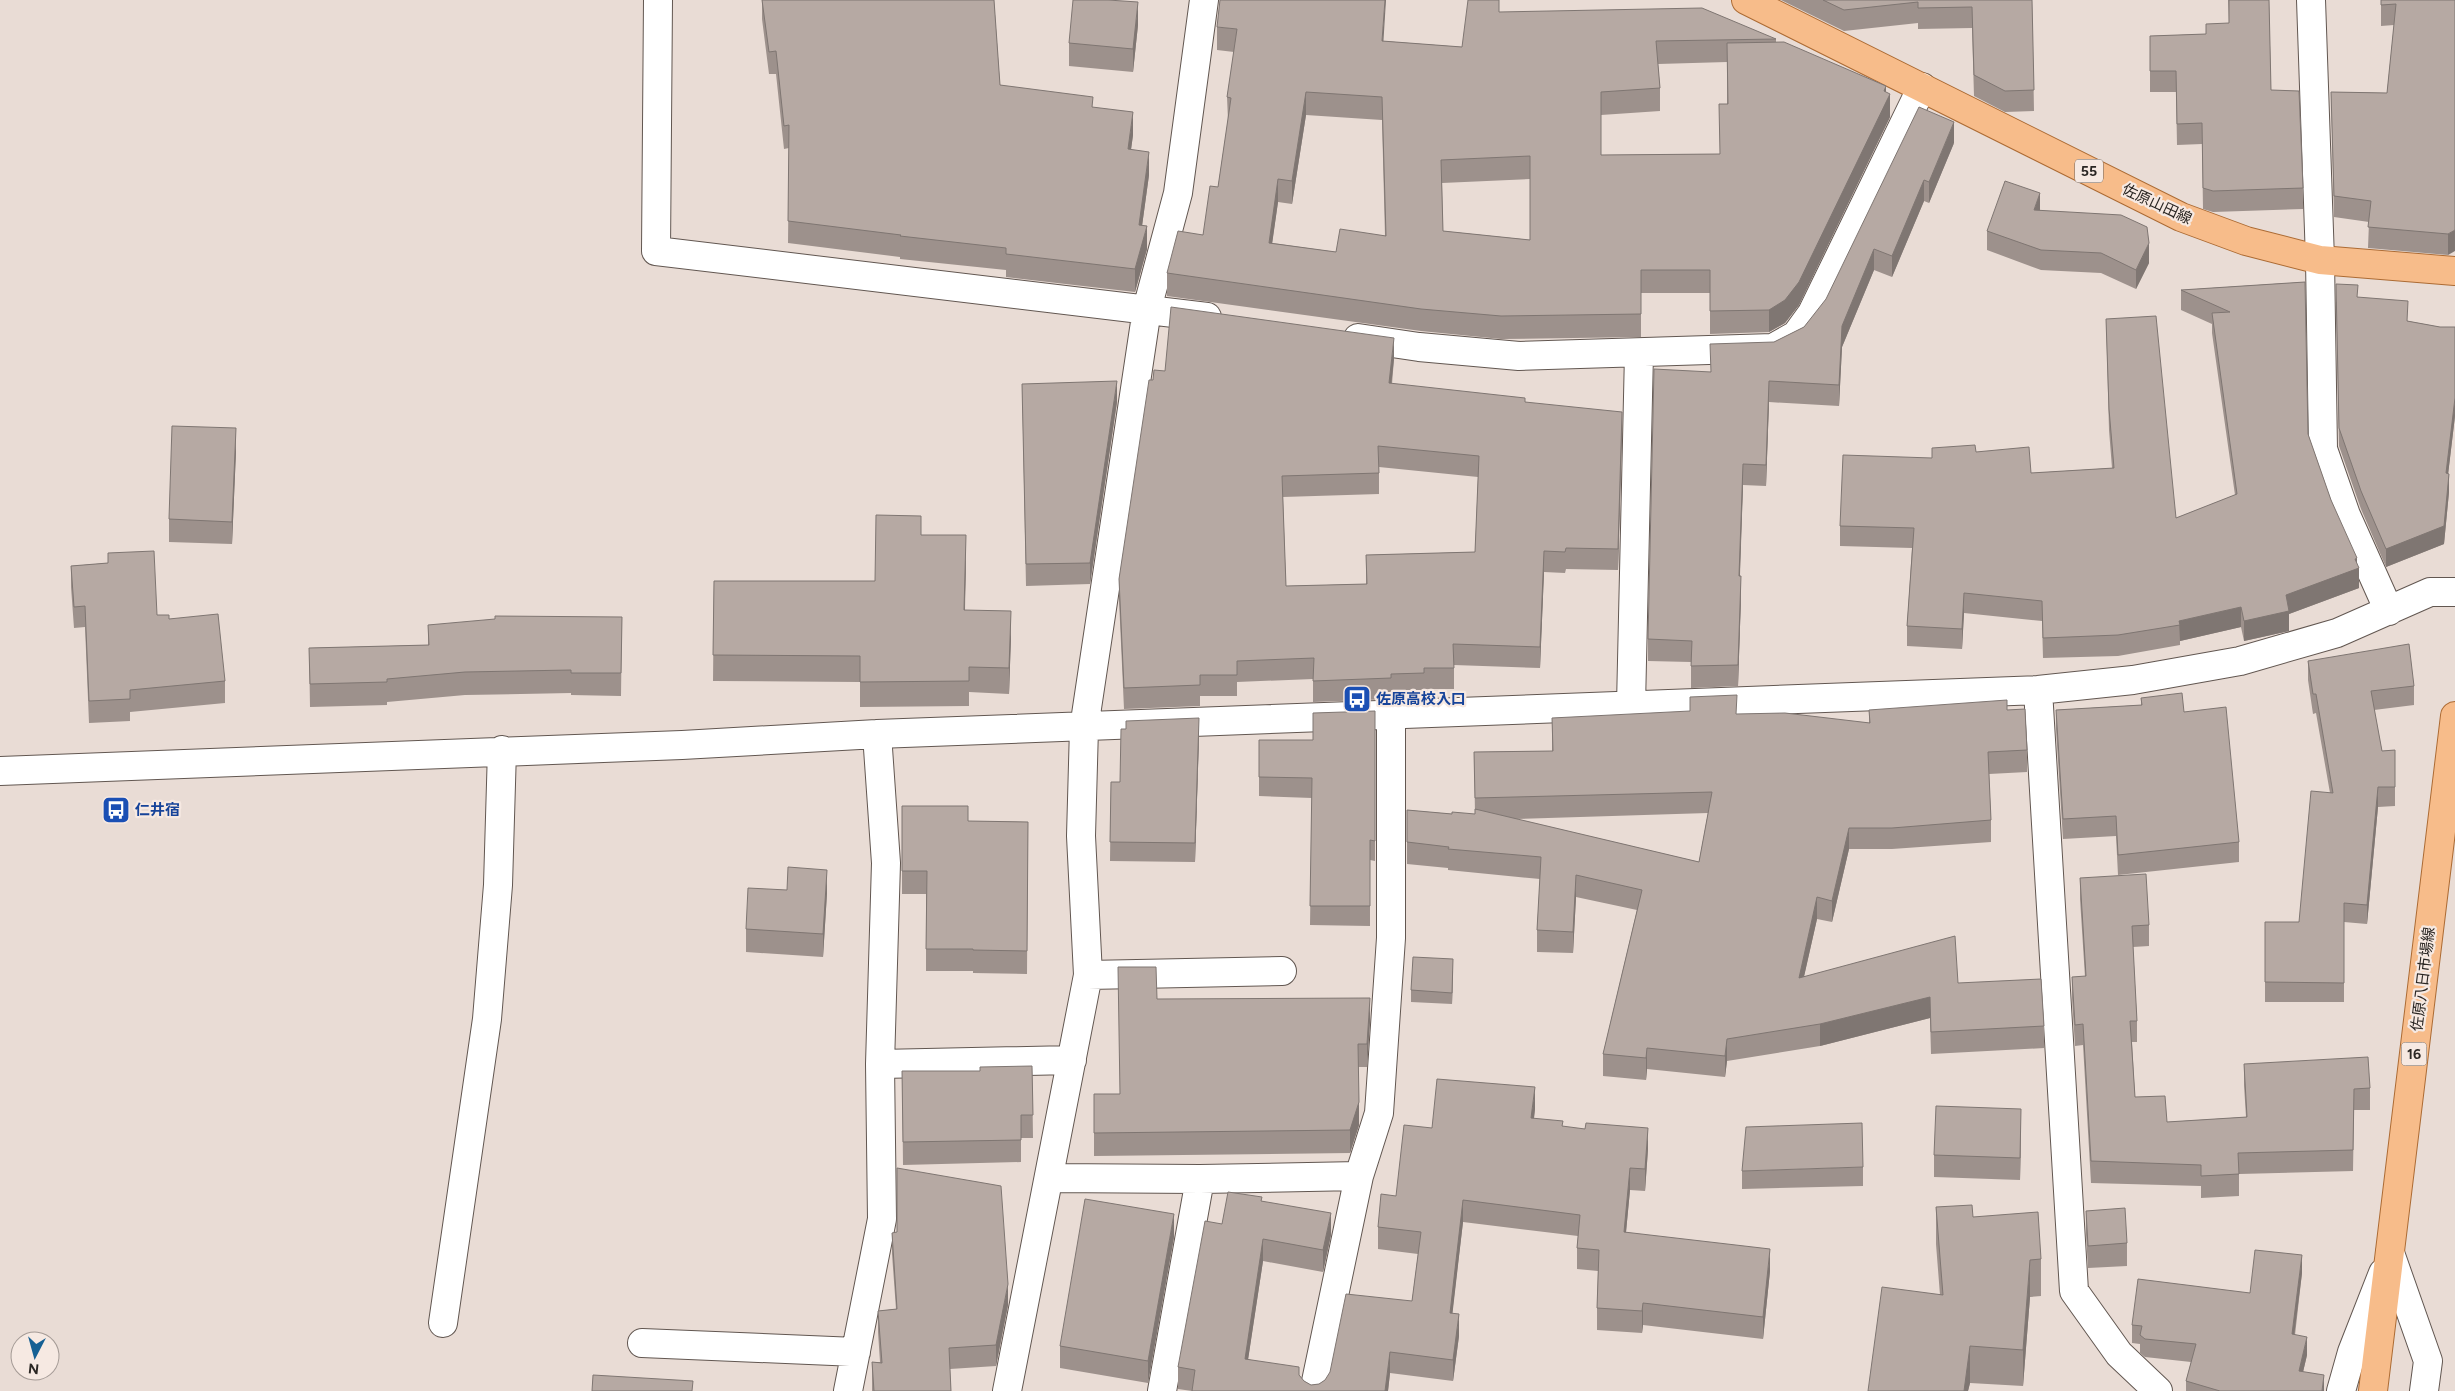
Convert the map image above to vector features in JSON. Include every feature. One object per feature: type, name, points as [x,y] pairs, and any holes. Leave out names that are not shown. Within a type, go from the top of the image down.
[{"type":"main road","name":"佐原山田線","points":[[1746,0],[2181,217],[2246,241],[2320,260],[2455,271]]},
{"type":"main road","name":"佐原八日市場線","points":[[2373,1391],[2455,716]]},
{"type":"street","points":[[658,0],[656,251],[1147,308],[1235,321]]},
{"type":"street","points":[[1007,1391],[1088,975],[1081,836],[1084,728],[1147,308],[1178,193],[1204,0]]},
{"type":"street","points":[[2311,0],[2320,260],[2323,449],[2346,515],[2389,611]]},
{"type":"street","points":[[1333,334],[1419,347],[1519,356],[1773,348],[1796,335],[1812,313],[1922,87]]},
{"type":"street","points":[[1631,705],[1639,353]]},
{"type":"street","points":[[0,771],[502,750],[682,745],[876,734],[1084,728],[2038,690],[2133,680],[2240,661],[2337,633],[2430,592],[2455,592]]},
{"type":"street","points":[[2038,690],[2074,1291],[2119,1354],[2158,1391]]},
{"type":"street","points":[[1314,1391],[1359,1176],[1379,1113],[1391,938],[1391,715]]},
{"type":"street","points":[[848,1391],[882,1219],[880,1064],[886,863],[876,734]]},
{"type":"street","points":[[443,1323],[487,1019],[498,885],[502,750]]},
{"type":"street","points":[[1088,975],[1282,971]]},
{"type":"street","points":[[880,1064],[1072,1060]]},
{"type":"street","points":[[1049,1178],[1200,1179],[1359,1176]]},
{"type":"street","points":[[1162,1391],[1200,1179]]},
{"type":"street","points":[[2341,1391],[2352,1352],[2390,1253]]},
{"type":"street","points":[[2390,1253],[2428,1361],[2424,1391]]},
{"type":"street","points":[[642,1343],[856,1352]]},
{"type":"building","points":[[762,0],[994,0],[1000,85],[1093,97],[1092,107],[1133,112],[1128,149],[1149,152],[1139,225],[1147,226],[1135,269],[1006,254],[1006,248],[788,221],[789,125],[784,126],[776,51],[769,52]]},
{"type":"building","points":[[1073,0],[1138,2],[1133,49],[1069,43]]},
{"type":"building","points":[[1220,0],[1385,0],[1382,41],[1462,47],[1468,0],[1499,0],[1499,12],[1702,8],[1776,39],[1656,41],[1660,88],[1601,92],[1601,155],[1720,154],[1719,104],[1728,104],[1727,43],[1784,42],[1886,86],[1884,91],[1890,94],[1799,282],[1785,300],[1769,310],[1710,311],[1710,270],[1641,270],[1641,314],[1501,316],[1421,309],[1167,273],[1178,231],[1203,235],[1210,186],[1218,187],[1231,98],[1227,97],[1237,29],[1217,27]],"holes":[[[1306,92],[1382,97],[1386,236],[1340,229],[1336,252],[1269,243],[1278,179],[1292,181]],[[1530,156],[1530,240],[1443,231],[1441,160]]]},
{"type":"building","points":[[1823,0],[2032,0],[2034,90],[2005,91],[1974,75],[1972,7],[1918,8],[1918,2],[1844,10]]},
{"type":"building","points":[[2229,0],[2269,0],[2271,90],[2299,91],[2303,188],[2213,191],[2203,188],[2202,123],[2177,124],[2176,71],[2150,71],[2150,36],[2206,34],[2206,24],[2229,23]]},
{"type":"building","points":[[2381,0],[2455,0],[2455,230],[2448,234],[2368,227],[2371,201],[2334,196],[2331,92],[2387,93],[2396,4],[2381,5]]},
{"type":"building","points":[[1919,107],[1954,122],[1929,182],[1924,180],[1892,256],[1874,249],[1842,326],[1839,385],[1769,381],[1766,465],[1743,464],[1738,665],[1691,666],[1692,641],[1648,639],[1654,369],[1711,372],[1710,344],[1774,342],[1804,327],[1826,299]]},
{"type":"building","points":[[2005,181],[2040,193],[2034,210],[2121,215],[2147,227],[2149,243],[2136,270],[2101,253],[2041,250],[1987,231]]},
{"type":"building","points":[[2305,282],[2308,434],[2331,500],[2357,558],[2355,559],[2359,568],[2286,595],[2289,611],[2244,621],[2241,607],[2179,621],[2180,625],[2118,635],[2043,638],[2042,601],[1964,593],[1962,629],[1907,626],[1914,528],[1840,526],[1843,455],[1932,458],[1932,448],[1975,445],[1976,452],[2029,447],[2031,473],[2114,468],[2109,409],[2106,319],[2156,316],[2176,518],[2237,494],[2212,313],[2230,312],[2181,290]]},
{"type":"building","points":[[2336,284],[2358,285],[2357,297],[2408,301],[2407,321],[2440,327],[2455,327],[2455,398],[2446,473],[2449,474],[2444,526],[2386,549],[2361,491],[2339,428]]},
{"type":"building","points":[[1171,307],[1394,338],[1389,383],[1525,398],[1525,402],[1622,412],[1618,549],[1566,548],[1565,552],[1544,551],[1540,647],[1453,644],[1454,668],[1424,668],[1424,673],[1391,674],[1391,678],[1313,681],[1314,658],[1237,661],[1237,675],[1200,675],[1200,685],[1124,688],[1119,579],[1149,380],[1153,380],[1154,370],[1165,371]],"holes":[[[1378,446],[1479,456],[1475,552],[1366,555],[1367,584],[1286,586],[1282,476],[1379,473]]]},
{"type":"building","points":[[1117,381],[1090,563],[1026,564],[1022,384]]},
{"type":"building","points":[[172,426],[236,428],[232,522],[169,519]]},
{"type":"building","points":[[876,515],[921,516],[921,535],[966,535],[964,610],[1011,611],[1009,668],[969,667],[969,681],[860,682],[860,656],[713,655],[714,581],[875,581]]},
{"type":"building","points":[[154,551],[157,615],[169,615],[169,619],[218,614],[225,681],[130,690],[130,699],[89,701],[85,606],[74,607],[71,566],[108,563],[108,553]]},
{"type":"building","points":[[495,616],[622,617],[621,673],[571,673],[571,670],[465,672],[387,679],[387,682],[310,684],[309,648],[429,645],[428,625],[495,619]]},
{"type":"building","points":[[2409,644],[2414,686],[2371,691],[2382,751],[2395,750],[2395,787],[2378,787],[2367,905],[2344,903],[2344,983],[2265,982],[2265,922],[2299,922],[2311,791],[2333,793],[2316,694],[2313,694],[2308,661]]},
{"type":"building","points":[[2182,693],[2184,712],[2226,707],[2239,842],[2118,855],[2116,816],[2063,819],[2056,710],[2142,705],[2141,698]]},
{"type":"building","points":[[1737,695],[1736,714],[1785,713],[1870,723],[1869,710],[2007,700],[2007,710],[2025,709],[2027,750],[1988,752],[1991,820],[1892,828],[1849,828],[1832,901],[1817,897],[1799,978],[1955,936],[1958,983],[2041,979],[2044,1026],[1931,1032],[1930,997],[1820,1024],[1727,1039],[1725,1056],[1647,1048],[1646,1058],[1603,1054],[1642,890],[1576,875],[1573,932],[1537,930],[1541,857],[1448,849],[1449,847],[1407,842],[1407,810],[1475,814],[1475,809],[1699,862],[1712,792],[1475,798],[1474,752],[1553,751],[1552,718],[1690,711],[1690,697]]},
{"type":"building","points":[[1375,711],[1375,841],[1370,840],[1370,906],[1310,906],[1312,778],[1259,777],[1259,740],[1313,740],[1313,713]]},
{"type":"building","points":[[1199,718],[1195,843],[1110,842],[1111,782],[1120,782],[1121,729],[1126,729],[1126,721]]},
{"type":"building","points":[[902,806],[968,806],[968,821],[1028,822],[1027,951],[926,949],[927,871],[902,871]]},
{"type":"building","points":[[788,867],[827,870],[823,934],[746,929],[748,888],[787,890]]},
{"type":"building","points":[[2146,874],[2149,925],[2132,926],[2137,1021],[2130,1021],[2135,1097],[2165,1096],[2167,1122],[2247,1117],[2244,1064],[2368,1057],[2370,1088],[2354,1089],[2353,1150],[2238,1153],[2239,1174],[2201,1176],[2201,1165],[2091,1161],[2083,1024],[2075,1025],[2072,977],[2086,976],[2080,878]]},
{"type":"building","points":[[1413,957],[1453,959],[1452,993],[1411,990]]},
{"type":"building","points":[[1118,967],[1156,967],[1157,999],[1370,998],[1367,1044],[1358,1044],[1359,1102],[1350,1130],[1094,1133],[1094,1094],[1120,1094]]},
{"type":"building","points":[[1032,1066],[1033,1115],[1021,1115],[1021,1140],[903,1142],[902,1071],[980,1071],[980,1067]]},
{"type":"building","points":[[1437,1079],[1535,1087],[1531,1118],[1563,1121],[1562,1126],[1585,1129],[1586,1123],[1648,1128],[1645,1169],[1630,1168],[1624,1232],[1770,1249],[1763,1317],[1643,1303],[1642,1311],[1597,1308],[1599,1250],[1577,1248],[1580,1215],[1463,1200],[1450,1313],[1459,1314],[1453,1360],[1390,1352],[1385,1391],[1192,1391],[1195,1370],[1178,1367],[1205,1221],[1222,1224],[1228,1192],[1262,1197],[1261,1201],[1331,1213],[1323,1250],[1263,1239],[1245,1359],[1299,1367],[1299,1375],[1304,1381],[1311,1385],[1319,1384],[1325,1380],[1330,1372],[1346,1294],[1412,1301],[1421,1232],[1378,1227],[1381,1194],[1396,1196],[1404,1125],[1432,1128]]},
{"type":"building","points":[[1936,1106],[2021,1109],[2020,1158],[1934,1155]]},
{"type":"building","points":[[1862,1123],[1863,1167],[1742,1171],[1746,1127]]},
{"type":"building","points":[[897,1168],[1001,1186],[1008,1284],[996,1345],[949,1348],[951,1391],[874,1391],[872,1362],[882,1363],[878,1311],[897,1309],[892,1233],[897,1232]]},
{"type":"building","points":[[1085,1199],[1174,1214],[1148,1361],[1060,1346]]},
{"type":"building","points":[[1972,1205],[1973,1217],[2038,1212],[2041,1259],[2030,1260],[2023,1350],[1970,1346],[1964,1391],[1868,1391],[1882,1287],[1943,1295],[1936,1207]]},
{"type":"building","points":[[2125,1208],[2127,1243],[2088,1246],[2086,1211]]},
{"type":"building","points":[[2255,1250],[2302,1255],[2292,1334],[2307,1337],[2299,1371],[2324,1375],[2322,1391],[2220,1391],[2186,1381],[2196,1344],[2145,1339],[2140,1335],[2142,1326],[2132,1325],[2138,1279],[2250,1293]]},
{"type":"building","points":[[593,1375],[693,1381],[692,1391],[592,1391]]},
{"type":"place","name":"佐原高校入口","points":[[1357,699]]},
{"type":"place","name":"仁井宿","points":[[116,810]]}]
